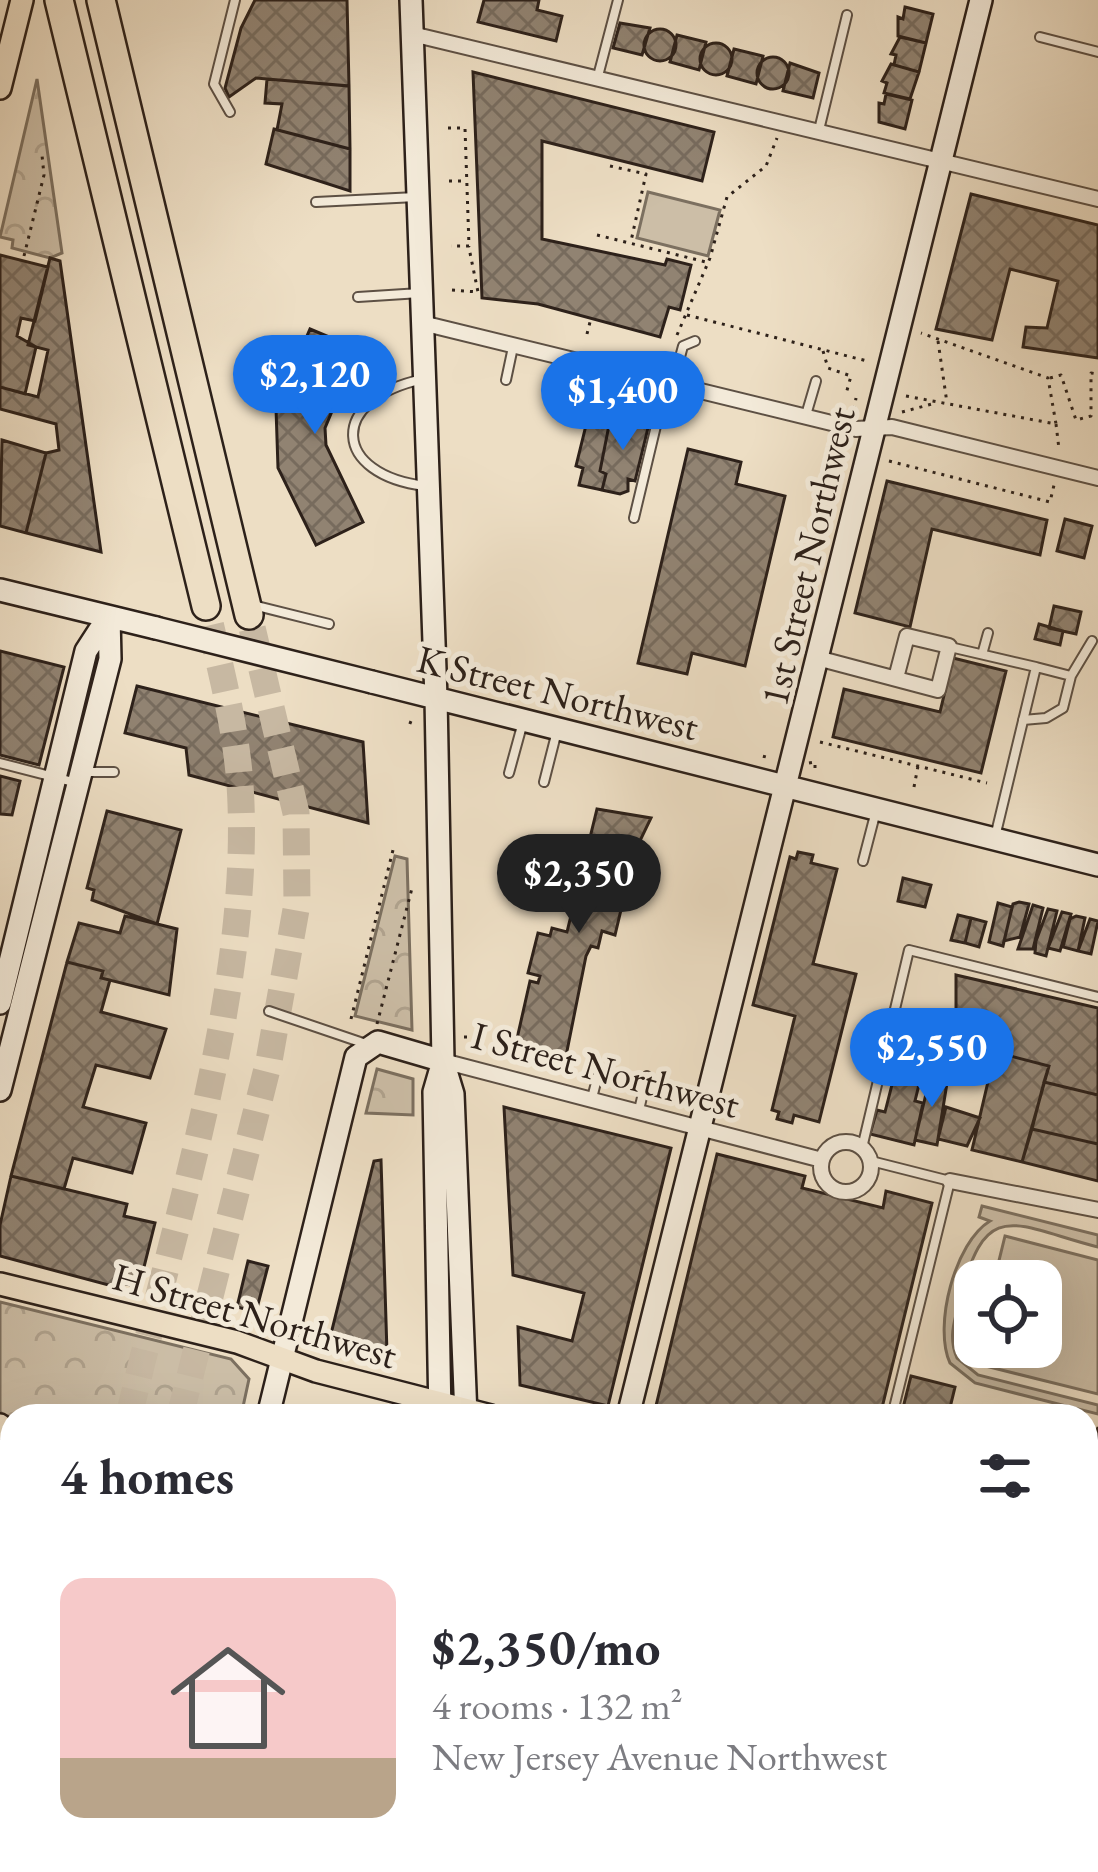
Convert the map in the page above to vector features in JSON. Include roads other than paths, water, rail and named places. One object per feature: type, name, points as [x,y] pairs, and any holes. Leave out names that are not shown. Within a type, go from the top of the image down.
[{"type":"highway","points":[[59,0],[206,606]]},
{"type":"highway","points":[[101,0],[247,609]]},
{"type":"main road","points":[[0,88],[22,0]]},
{"type":"main road","name":"H Street Northwest","points":[[0,1284],[237,1342],[421,1404]]},
{"type":"street","points":[[411,0],[436,698],[443,1061],[453,1094],[466,1404]]},
{"type":"street","name":"1st Street Northwest","points":[[631,1404],[821,659],[981,0]]},
{"type":"street","points":[[412,34],[1098,199]]},
{"type":"street","points":[[422,323],[806,417],[874,429],[892,427],[1059,462],[1098,478]]},
{"type":"street","name":"K Street Northwest","points":[[0,590],[1098,865]]},
{"type":"street","points":[[0,1003],[69,775],[86,651],[109,616]]},
{"type":"street","points":[[821,659],[938,690],[949,646],[907,637],[896,678]]},
{"type":"street","points":[[0,1090],[15,956]]},
{"type":"street","points":[[270,1404],[354,1062],[372,1036],[443,1061]]},
{"type":"street","points":[[439,1404],[434,1092],[443,1061]]},
{"type":"street","name":"I Street Northwest","points":[[443,1061],[822,1160],[827,1184],[850,1192],[865,1185],[866,1154]]},
{"type":"street","points":[[822,1160],[838,1143],[866,1154]]},
{"type":"street","points":[[950,1181],[1098,1210]]},
{"type":"lane","points":[[230,112],[214,84],[236,0]]},
{"type":"lane","points":[[598,76],[619,0]]},
{"type":"lane","points":[[819,130],[847,15]]},
{"type":"lane","points":[[1040,37],[1098,52]]},
{"type":"lane","points":[[316,202],[418,197]]},
{"type":"lane","points":[[358,297],[421,293]]},
{"type":"lane","points":[[634,518],[669,383],[682,346],[695,341]]},
{"type":"lane","points":[[506,380],[513,345]]},
{"type":"lane","points":[[424,379],[389,386],[365,403],[352,422],[353,444],[368,464],[428,487]]},
{"type":"lane","points":[[806,417],[815,381]]},
{"type":"lane","points":[[247,609],[329,624]]},
{"type":"lane","points":[[983,651],[988,633]]},
{"type":"lane","points":[[1023,721],[1046,718],[1063,708],[1071,676],[1092,641]]},
{"type":"lane","points":[[949,646],[1071,676]]},
{"type":"lane","points":[[994,838],[1036,667]]},
{"type":"lane","points":[[509,773],[523,720]]},
{"type":"lane","points":[[544,782],[557,729]]},
{"type":"lane","points":[[0,763],[69,775],[114,772]]},
{"type":"lane","points":[[863,861],[876,809]]},
{"type":"lane","points":[[895,1404],[950,1181],[866,1154],[909,950],[1098,997]]},
{"type":"lane","points":[[269,1011],[372,1036]]},
{"type":"lane","points":[[592,1100],[599,1071]]},
{"type":"lane","points":[[638,1112],[646,1076]]},
{"type":"tunnel","points":[[132,1404],[204,1112],[233,955],[241,804],[237,754],[206,606]]},
{"type":"tunnel","points":[[183,1404],[269,1061],[297,904],[296,813],[249,615]]}]
